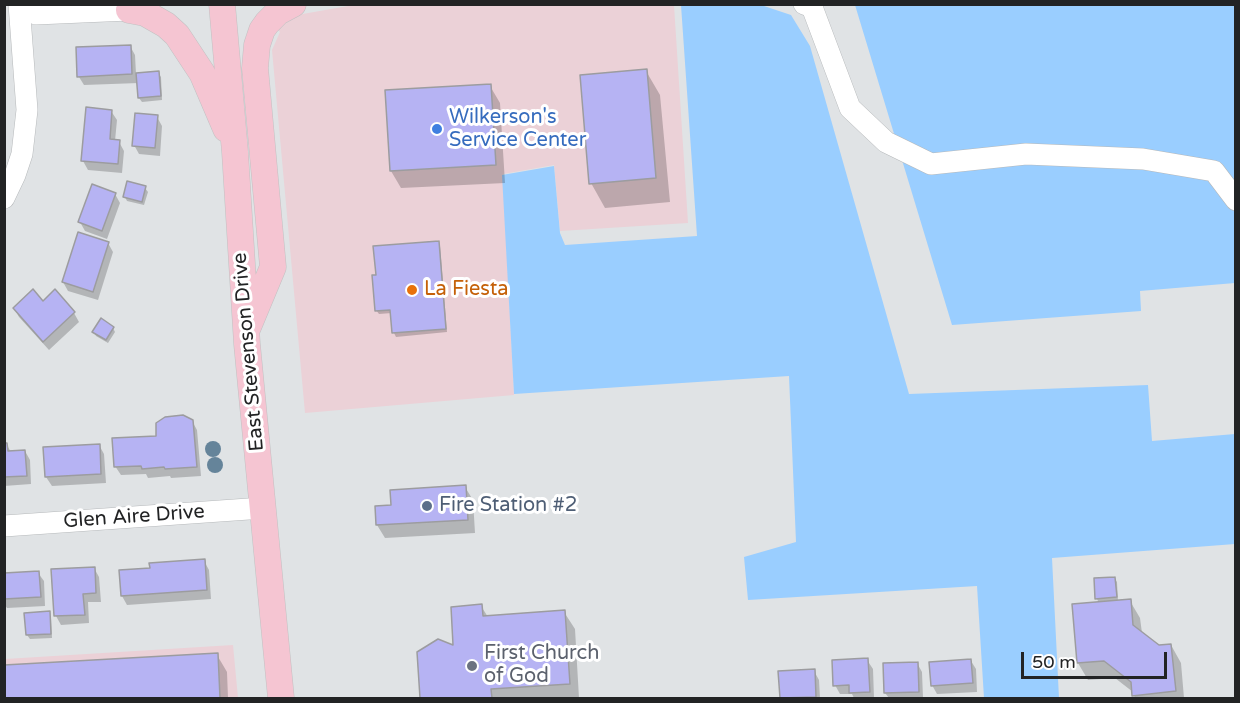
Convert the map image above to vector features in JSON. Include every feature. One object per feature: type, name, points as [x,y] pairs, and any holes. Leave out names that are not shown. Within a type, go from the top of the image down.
[{"type":"main road","name":"East Stevenson Drive","points":[[222,4],[235,152],[246,330],[281,699]]},
{"type":"main road","points":[[246,330],[273,267],[255,68],[256,45],[267,23],[278,12],[293,4]]},
{"type":"main road","points":[[136,7],[166,25],[182,41],[202,73],[235,152]]},
{"type":"street","points":[[19,4],[36,14],[136,7]]},
{"type":"street","points":[[4,198],[22,154],[27,110],[19,4]]},
{"type":"street","points":[[804,4],[812,7],[850,108],[886,142],[931,164],[1026,154],[1143,159],[1214,171],[1236,200]]},
{"type":"street","name":"Glen Aire Drive","points":[[4,526],[263,508]]},
{"type":"shaded area","points":[[378,4],[674,5],[688,223],[560,231],[554,165],[503,174],[514,395],[305,413],[272,50],[280,32],[277,29],[297,15],[348,6]]},
{"type":"shaded area","points":[[681,5],[761,5],[791,15],[810,46],[909,394],[1148,385],[1152,441],[1235,434],[1235,544],[1052,558],[1059,698],[984,698],[977,586],[748,600],[744,557],[796,542],[789,376],[514,394],[502,175],[554,166],[560,233],[565,245],[697,236]]},
{"type":"shaded area","points":[[855,5],[1235,5],[1235,283],[1140,291],[1141,311],[952,325]]},
{"type":"shaded area","points":[[233,645],[238,698],[5,698],[5,659]]},
{"type":"building","points":[[131,45],[132,74],[77,77],[76,47]]},
{"type":"building","points":[[647,69],[656,178],[589,184],[580,75]]},
{"type":"building","points":[[159,71],[161,96],[138,98],[136,73]]},
{"type":"building","points":[[491,84],[496,165],[390,171],[385,90]]},
{"type":"building","points":[[86,107],[112,110],[110,139],[120,140],[118,164],[81,161]]},
{"type":"building","points":[[135,113],[158,115],[155,148],[132,146]]},
{"type":"building","points":[[127,181],[146,186],[142,202],[123,197]]},
{"type":"building","points":[[92,184],[116,193],[102,231],[78,222]]},
{"type":"building","points":[[78,232],[109,242],[93,292],[62,282]]},
{"type":"building","points":[[439,241],[446,329],[392,333],[390,310],[375,311],[372,275],[376,275],[373,246]]},
{"type":"building","points":[[33,289],[43,301],[55,289],[75,312],[43,342],[13,308]]},
{"type":"building","points":[[101,318],[114,327],[106,340],[92,332]]},
{"type":"building","points":[[183,415],[193,420],[197,467],[142,469],[141,466],[114,467],[112,438],[156,436],[156,423],[165,417]]},
{"type":"building","points":[[4,443],[7,443],[8,451],[25,450],[27,476],[4,477]]},
{"type":"building","points":[[100,444],[101,474],[45,477],[43,447]]},
{"type":"building","points":[[466,485],[468,520],[376,525],[375,506],[391,505],[390,490]]},
{"type":"building","points":[[205,559],[207,590],[121,596],[119,570],[150,568],[149,563]]},
{"type":"building","points":[[95,567],[96,593],[83,594],[85,615],[54,616],[51,569]]},
{"type":"building","points":[[39,571],[41,597],[4,599],[4,573]]},
{"type":"building","points":[[1115,577],[1117,597],[1095,599],[1094,578]]},
{"type":"building","points":[[1131,599],[1133,625],[1159,645],[1171,644],[1176,691],[1132,696],[1131,682],[1104,661],[1077,663],[1072,604]]},
{"type":"building","points":[[482,604],[483,616],[565,610],[570,684],[491,689],[492,698],[420,698],[417,652],[438,639],[453,645],[451,607]]},
{"type":"building","points":[[50,611],[51,634],[26,635],[24,613]]},
{"type":"building","points":[[218,653],[220,698],[4,698],[4,665]]},
{"type":"building","points":[[868,658],[870,692],[849,693],[849,685],[833,686],[832,660]]},
{"type":"building","points":[[971,659],[973,683],[931,686],[929,662]]},
{"type":"building","points":[[918,662],[919,692],[884,693],[883,663]]},
{"type":"building","points":[[815,669],[816,697],[780,698],[778,671]]},
{"type":"place","name":"Wilkerson's Service Center","points":[[437,129]]},
{"type":"place","name":"La Fiesta","points":[[412,290]]},
{"type":"place","name":"Fire Station #2","points":[[427,506]]},
{"type":"place","name":"First Church of God","points":[[472,666]]}]
